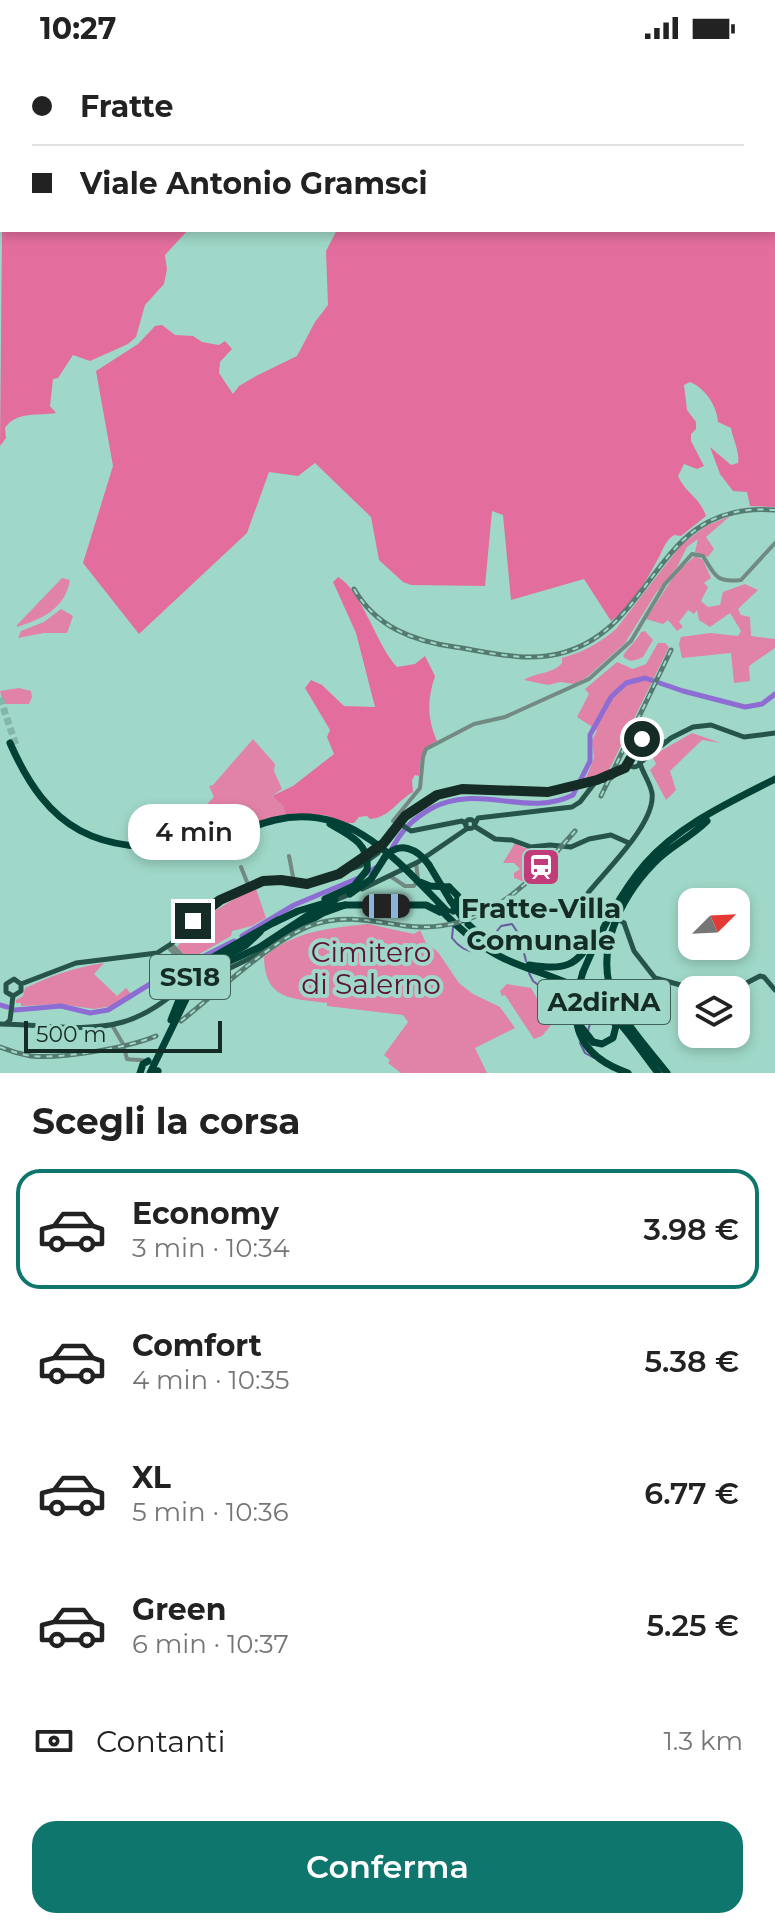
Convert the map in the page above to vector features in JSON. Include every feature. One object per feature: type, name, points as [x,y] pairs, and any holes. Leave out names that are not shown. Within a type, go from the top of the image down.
[{"type":"highway","name":"A2dirNA","points":[[13,746],[35,787],[54,808],[79,827],[100,836],[130,843],[219,842],[281,822],[308,820],[356,833],[370,841],[436,909],[450,914],[493,953],[574,986],[593,998],[617,1020],[663,1073]]},
{"type":"highway","points":[[529,965],[554,968],[577,960],[629,881],[649,857],[685,827],[775,781]]},
{"type":"highway","points":[[593,998],[612,1019],[616,1029],[608,1042],[593,1042],[582,1030],[579,998],[585,973],[607,928],[640,875],[661,852],[775,781]]},
{"type":"highway","points":[[628,1073],[598,1058],[580,1035],[574,1005],[613,910],[645,864],[668,843],[716,810]]},
{"type":"highway","name":"A2dirNA","points":[[191,844],[218,839],[271,821],[302,817],[346,825],[362,832],[384,847],[467,930],[497,951],[575,983],[600,999],[620,1018],[663,1073]]},
{"type":"highway","points":[[663,1073],[615,1001],[607,971],[609,941],[625,902],[651,865],[707,821]]},
{"type":"highway","points":[[328,823],[354,838],[365,850],[367,870],[352,890]]},
{"type":"highway","points":[[384,847],[422,883],[432,887],[449,887],[458,896],[450,914]]},
{"type":"highway","points":[[218,962],[278,920],[306,905],[370,882],[392,850],[403,847],[415,851],[425,860],[466,921],[497,951]]},
{"type":"highway","points":[[297,911],[335,900]]},
{"type":"highway","points":[[218,962],[251,954],[323,913],[345,905]]},
{"type":"highway","points":[[367,906],[426,905],[436,909]]},
{"type":"highway","points":[[367,906],[436,909]]},
{"type":"highway","name":"SS18","points":[[148,1069],[194,987],[218,962],[260,947],[320,908],[367,906]]},
{"type":"highway","name":"SS18","points":[[148,1069],[186,982],[199,965],[278,920]]},
{"type":"main road","points":[[647,755],[685,730],[708,725],[744,737],[775,734]]},
{"type":"main road","points":[[685,730],[702,727],[744,740],[775,734]]},
{"type":"main road","points":[[629,764],[628,758],[644,737],[665,742]]},
{"type":"main road","points":[[629,764],[634,767],[640,762],[657,746],[655,741]]},
{"type":"main road","points":[[633,754],[639,756],[650,785],[652,802],[648,815],[587,894],[589,903],[624,923],[634,951],[655,978],[678,984]]},
{"type":"main road","points":[[21,984],[76,963],[151,954],[172,947],[207,909],[271,879],[310,884],[366,863],[384,847],[396,821],[430,798],[453,790],[475,788],[535,793],[608,780],[629,764]]},
{"type":"main road","points":[[21,984],[20,994],[12,999],[8,1021],[77,1027],[112,1025],[133,1018],[184,989],[255,956],[311,917],[370,882],[406,869],[478,818],[575,806],[595,780]]},
{"type":"main road","points":[[396,821],[408,830],[423,830],[462,821],[495,839],[512,840],[528,847],[571,847],[605,836],[630,840]]},
{"type":"main road","points":[[184,989],[194,974],[262,943],[309,912],[352,890]]},
{"type":"main road","points":[[217,973],[211,970],[218,962]]},
{"type":"main road","points":[[750,981],[764,977],[775,990]]},
{"type":"main road","points":[[12,999],[3,993],[5,986],[10,980],[21,984]]},
{"type":"street","points":[[396,821],[420,788],[424,753],[428,748],[474,724],[505,717],[589,679],[631,641],[665,584],[692,554],[703,556],[713,575],[721,580],[741,580],[775,543]]},
{"type":"street","points":[[289,856],[294,882]]},
{"type":"street","points":[[390,876],[405,886],[414,886],[418,879],[416,863]]},
{"type":"street","points":[[241,867],[249,887]]},
{"type":"street","points":[[401,881],[406,869],[416,871]]},
{"type":"street","points":[[172,947],[194,974],[205,980]]},
{"type":"street","points":[[112,1025],[124,1046],[126,1058],[148,1069]]},
{"type":"green space","points":[[730,516],[706,537],[714,549],[708,557],[695,552],[698,539],[687,547],[677,567],[656,593],[625,643],[586,678],[574,684],[560,682],[548,685],[524,680],[554,669],[562,663],[562,658],[610,634],[681,545],[706,526]]},
{"type":"green space","points":[[695,556],[703,560],[711,578],[704,583],[708,587],[701,601],[708,607],[720,605],[723,592],[745,584],[758,590],[738,609],[741,615],[750,617],[751,636],[775,639],[775,648],[749,666],[750,681],[734,683],[731,653],[682,658],[681,637],[710,633],[738,636],[741,631],[730,613],[710,627],[699,620],[697,610],[694,614],[688,610],[679,622],[683,627],[677,631],[668,620],[663,624],[646,619],[676,573]]},
{"type":"green space","points":[[62,578],[70,580],[58,606],[17,627],[17,625]]},
{"type":"green space","points":[[61,609],[73,616],[67,633],[18,638],[21,631],[44,622]]},
{"type":"green space","points":[[645,631],[653,640],[643,657],[628,660],[623,656]]},
{"type":"green space","points":[[658,643],[669,647],[606,776],[585,780],[594,758],[592,741],[597,730],[577,717],[589,694],[585,689],[617,662],[633,669],[646,664]]},
{"type":"green space","points":[[19,688],[31,691],[29,704],[3,704],[0,691]]},
{"type":"green space","points":[[692,733],[721,743],[702,740],[670,771],[676,790],[666,800],[650,770],[656,764],[652,756]]},
{"type":"green space","points":[[253,739],[275,764],[274,771],[282,789],[272,796],[283,806],[286,816],[220,836],[181,837],[178,834],[208,818],[211,811],[206,805],[214,797],[209,786]]},
{"type":"green space","points":[[515,843],[524,848],[541,849],[549,857],[525,882],[514,878],[514,873],[520,869],[514,863],[503,863]]},
{"type":"green space","points":[[256,889],[266,918],[252,926],[232,931],[231,936],[189,960],[177,947],[212,913]]},
{"type":"green space","name":"Cimitero di Salerno","points":[[368,924],[414,934],[420,930],[426,943],[438,952],[459,983],[473,994],[500,1007],[515,1028],[475,1048],[487,1073],[401,1073],[388,1063],[390,1060],[384,1055],[408,1022],[403,1015],[327,1006],[327,1003],[292,998],[275,990],[269,982],[264,957],[275,948],[313,932]]},
{"type":"green space","points":[[104,963],[94,974],[117,996],[126,988],[131,994],[112,1006],[94,1009],[60,1004],[21,1006],[21,1003],[16,1003],[23,996],[25,988],[63,972]]},
{"type":"green space","points":[[507,984],[531,988],[552,1024],[542,1036],[534,1039],[505,995],[502,996],[500,991]]},
{"type":"shaded area","points":[[2,232],[186,232],[165,255],[167,269],[164,284],[145,305],[136,337],[128,344],[90,361],[73,355],[58,378],[53,379],[50,406],[56,413],[15,419],[5,428],[6,438],[0,446]]},
{"type":"shaded area","points":[[336,232],[775,232],[775,507],[750,506],[747,492],[733,491],[720,474],[710,447],[731,465],[738,463],[731,428],[718,422],[709,398],[690,382],[684,385],[687,410],[696,422],[691,441],[704,466],[697,469],[684,464],[678,476],[706,516],[681,536],[674,535],[669,540],[638,592],[611,621],[584,579],[511,600],[503,515],[492,511],[485,586],[411,585],[403,582],[379,560],[371,517],[315,463],[298,476],[269,472],[247,533],[139,634],[83,563],[113,466],[96,371],[138,344],[155,326],[162,325],[175,335],[193,336],[202,342],[219,345],[225,341],[232,349],[220,362],[219,373],[233,394],[239,386],[297,356],[328,305],[326,251]]},
{"type":"shaded area","points":[[338,577],[362,605],[397,667],[415,664],[425,656],[435,676],[429,709],[437,741],[427,747],[422,755],[419,776],[415,775],[412,780],[413,792],[383,815],[370,819],[367,816],[359,817],[354,823],[325,815],[286,816],[283,806],[272,796],[293,786],[334,754],[327,737],[330,730],[305,688],[311,680],[322,685],[344,706],[375,707],[356,633],[333,582]]},
{"type":"waterway","points":[[390,852],[412,822],[449,801],[485,799],[538,803],[573,795],[590,761],[590,735],[611,697],[626,683],[645,678],[745,707],[762,704],[775,694]]},
{"type":"waterway","points":[[242,936],[294,905],[375,868]]},
{"type":"waterway","points":[[490,940],[501,926],[512,924],[520,936],[526,961]]},
{"type":"waterway","points":[[453,927],[452,938],[458,944],[468,951],[481,951]]},
{"type":"waterway","points":[[15,1010],[61,1006],[90,1013],[108,1010],[155,981],[234,941]]},
{"type":"waterway","points":[[529,973],[533,981],[546,991],[546,1009],[551,1017],[573,1015]]},
{"type":"waterway","points":[[0,1005],[7,1007]]},
{"type":"waterway","points":[[579,1014],[591,1020],[588,1031]]},
{"type":"waterway","points":[[580,1043],[585,1053],[594,1058]]},
{"type":"tunnel","points":[[0,698],[17,748]]},
{"type":"railway","points":[[354,589],[373,613],[385,622],[425,641],[506,655],[532,657],[558,654],[591,641],[617,620],[678,545],[703,525],[734,512],[775,510]]},
{"type":"railway","points":[[601,796],[671,650]]},
{"type":"railway","points":[[181,1021],[264,953],[315,924],[350,919],[433,927],[481,914],[522,887],[575,831]]},
{"type":"railway","points":[[0,1047],[31,1056],[60,1056],[112,1048],[156,1036]]},
{"type":"place","name":"Fratte-Villa Comunale","points":[[541,867]]},
{"type":"route","points":[[193,921],[220,900],[263,881],[271,879],[307,884],[339,874],[383,844],[405,816],[437,795],[462,789],[548,792],[608,777],[629,764],[629,756],[635,753],[642,739]]}]
